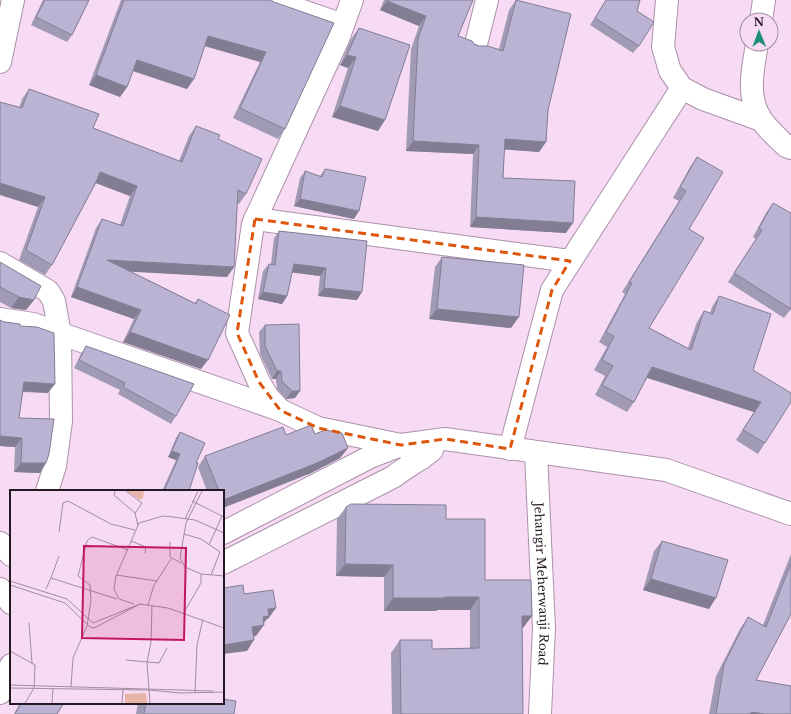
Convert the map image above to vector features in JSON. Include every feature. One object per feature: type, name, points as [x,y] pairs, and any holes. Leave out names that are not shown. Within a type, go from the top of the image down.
[{"type":"street","points":[[0,62],[13,0]]},
{"type":"street","points":[[271,0],[343,25]]},
{"type":"street","points":[[280,410],[267,396],[259,382],[237,333],[253,224],[338,39],[352,0]]},
{"type":"street","points":[[476,44],[487,0]]},
{"type":"street","points":[[667,0],[663,47],[670,71],[682,88],[703,99],[761,120]]},
{"type":"street","points":[[762,12],[764,0]]},
{"type":"street","points":[[756,52],[752,79],[754,106],[761,120],[786,146],[791,148]]},
{"type":"street","points":[[510,449],[552,290],[682,88]]},
{"type":"street","points":[[255,218],[570,261]]},
{"type":"street","points":[[0,263],[48,291],[54,301],[60,334],[61,421],[55,466],[47,490]]},
{"type":"street","points":[[0,319],[33,324],[280,410],[318,428],[402,445],[422,458]]},
{"type":"street","points":[[224,562],[393,477],[412,463],[422,458],[445,439]]},
{"type":"street","points":[[224,532],[370,457],[402,445],[445,439],[536,453],[666,470],[788,507]]},
{"type":"street","name":"Jehangir Meherwanji Road","points":[[536,453],[544,628],[540,714]]},
{"type":"street","points":[[0,543],[10,554]]},
{"type":"street","points":[[0,589],[10,602]]},
{"type":"street","points":[[0,693],[10,668]]},
{"type":"highlighted area","points":[[255,219],[570,261],[552,290],[510,449],[445,439],[401,445],[318,428],[280,410],[259,382],[237,333]]},
{"type":"building","points":[[45,0],[89,0],[72,35],[36,17]]},
{"type":"building","points":[[124,0],[271,0],[334,23],[285,129],[240,108],[266,52],[208,36],[194,79],[137,60],[127,87],[96,75]]},
{"type":"building","points":[[387,0],[473,0],[458,36],[472,41],[474,44],[479,46],[488,46],[503,51],[516,0],[571,14],[548,110],[546,142],[505,139],[503,178],[575,181],[573,223],[476,217],[479,145],[413,141],[418,39],[426,16]]},
{"type":"building","points":[[606,0],[640,0],[637,11],[654,22],[639,46],[595,18]]},
{"type":"building","points":[[359,28],[410,45],[385,120],[340,106],[356,57],[347,55]]},
{"type":"building","points":[[29,89],[99,114],[93,128],[182,162],[196,126],[220,135],[218,139],[262,159],[246,194],[238,190],[234,267],[107,260],[196,304],[198,299],[230,315],[208,360],[130,332],[141,310],[77,287],[102,219],[123,226],[137,186],[100,172],[52,265],[26,250],[45,197],[0,183],[0,102],[22,108]]},
{"type":"building","points":[[697,157],[723,172],[689,229],[704,238],[649,328],[691,350],[704,311],[713,314],[719,296],[771,314],[753,370],[791,393],[791,402],[765,443],[743,430],[761,402],[652,367],[634,402],[602,385],[613,366],[602,360],[614,336],[606,332],[632,283],[629,282],[686,191],[680,187]]},
{"type":"building","points":[[325,169],[366,177],[359,211],[300,199],[305,171],[322,177]]},
{"type":"building","points":[[773,203],[791,213],[791,309],[734,273],[762,230],[759,228]]},
{"type":"building","points":[[279,231],[367,241],[362,292],[324,288],[326,268],[294,264],[287,296],[263,292],[269,264],[275,265]]},
{"type":"building","points":[[442,257],[524,265],[519,317],[437,309]]},
{"type":"building","points":[[0,262],[41,286],[34,300],[19,297],[0,287]]},
{"type":"building","points":[[0,320],[20,324],[20,326],[37,327],[54,333],[55,384],[24,382],[19,418],[54,419],[49,454],[46,463],[21,463],[22,438],[0,436]]},
{"type":"building","points":[[299,324],[300,391],[292,391],[282,381],[281,371],[277,371],[265,346],[265,325]]},
{"type":"building","points":[[86,346],[194,384],[176,416],[123,387],[125,383],[79,360]]},
{"type":"building","points":[[311,425],[315,434],[325,430],[342,433],[348,448],[317,463],[224,500],[224,490],[219,490],[205,456],[283,427],[286,435]]},
{"type":"building","points":[[180,432],[205,443],[196,463],[198,463],[189,490],[164,490],[180,454],[172,451]]},
{"type":"building","points":[[351,504],[446,505],[446,519],[485,519],[485,580],[531,580],[532,616],[522,616],[523,714],[401,714],[400,640],[432,640],[432,649],[479,648],[479,597],[393,598],[393,565],[345,564],[346,507]]},
{"type":"building","points":[[662,541],[728,560],[716,598],[651,579]]},
{"type":"building","points":[[791,563],[791,614],[756,680],[791,686],[791,714],[765,714],[751,712],[751,714],[716,714],[724,664],[748,617],[766,627]]},
{"type":"building","points":[[243,585],[244,594],[273,590],[276,608],[268,609],[269,616],[263,617],[264,625],[252,627],[254,640],[224,645],[224,588]]},
{"type":"building","points":[[224,699],[236,701],[234,714],[144,714],[146,704],[224,704]]},
{"type":"building","points":[[20,704],[63,704],[57,714],[15,714]]}]
